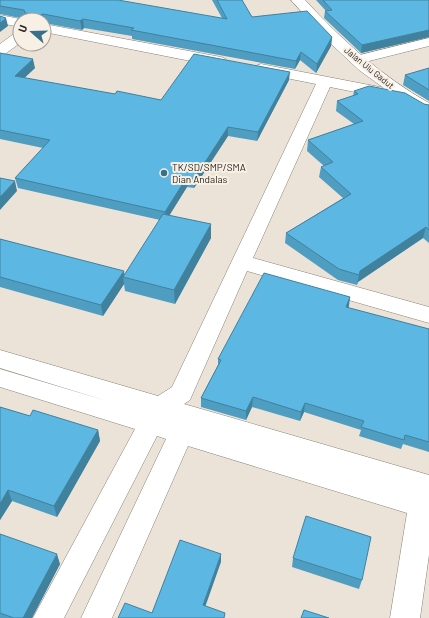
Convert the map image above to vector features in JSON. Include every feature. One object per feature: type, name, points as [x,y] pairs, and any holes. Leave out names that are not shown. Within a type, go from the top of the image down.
[{"type":"street","name":"Jalan Ulu Gadut","points":[[298,0],[357,60],[407,97],[429,110]]},
{"type":"street","points":[[0,19],[12,21]]},
{"type":"street","points":[[52,30],[407,97]]},
{"type":"street","points":[[0,51],[12,42]]},
{"type":"street","points":[[357,60],[429,42]]},
{"type":"street","points":[[96,618],[172,414],[325,81]]},
{"type":"street","points":[[241,262],[429,315]]},
{"type":"street","points":[[0,360],[172,414],[426,497],[405,618]]},
{"type":"street","points":[[0,378],[172,414]]},
{"type":"street","points":[[48,618],[172,414]]},
{"type":"building","points":[[0,0],[118,0],[227,19],[217,0],[242,0],[252,17],[307,11],[332,37],[317,64],[301,52],[296,61],[131,30],[134,28],[83,19],[80,21],[52,16],[52,12],[25,12],[24,10],[0,6]]},
{"type":"building","points":[[323,0],[429,0],[429,30],[362,45],[325,11],[332,10]]},
{"type":"building","points":[[0,16],[6,18],[0,23]]},
{"type":"building","points":[[0,53],[33,59],[15,76],[115,94],[117,91],[161,100],[194,54],[290,72],[258,132],[228,127],[194,179],[187,177],[165,212],[15,178],[50,140],[0,130]]},
{"type":"building","points":[[429,68],[429,90],[405,75]]},
{"type":"building","points":[[369,86],[405,93],[424,104],[429,105],[429,230],[426,227],[360,271],[359,275],[339,269],[286,233],[351,194],[321,167],[333,162],[308,140],[363,121],[337,101],[358,94],[354,91]]},
{"type":"building","points":[[0,178],[15,181],[0,197]]},
{"type":"building","points":[[163,214],[211,224],[174,290],[123,277]]},
{"type":"building","points":[[0,239],[124,271],[101,305],[0,277]]},
{"type":"building","points":[[264,273],[350,297],[346,307],[429,329],[429,442],[405,435],[404,440],[361,427],[364,421],[305,403],[301,412],[253,397],[246,411],[201,398],[221,360],[218,359]]},
{"type":"building","points":[[0,407],[30,416],[33,410],[98,430],[54,506],[8,490],[0,504]]},
{"type":"building","points":[[306,516],[371,537],[362,580],[293,558]]},
{"type":"building","points":[[0,534],[57,554],[23,618],[14,618],[0,613]]},
{"type":"building","points":[[180,540],[221,554],[203,605],[225,613],[224,618],[118,618],[125,603],[152,613]]},
{"type":"building","points":[[304,610],[329,618],[301,618]]},
{"type":"place","name":"TK/SD/SMP/SMA Dian Andalas","points":[[164,173]]}]
